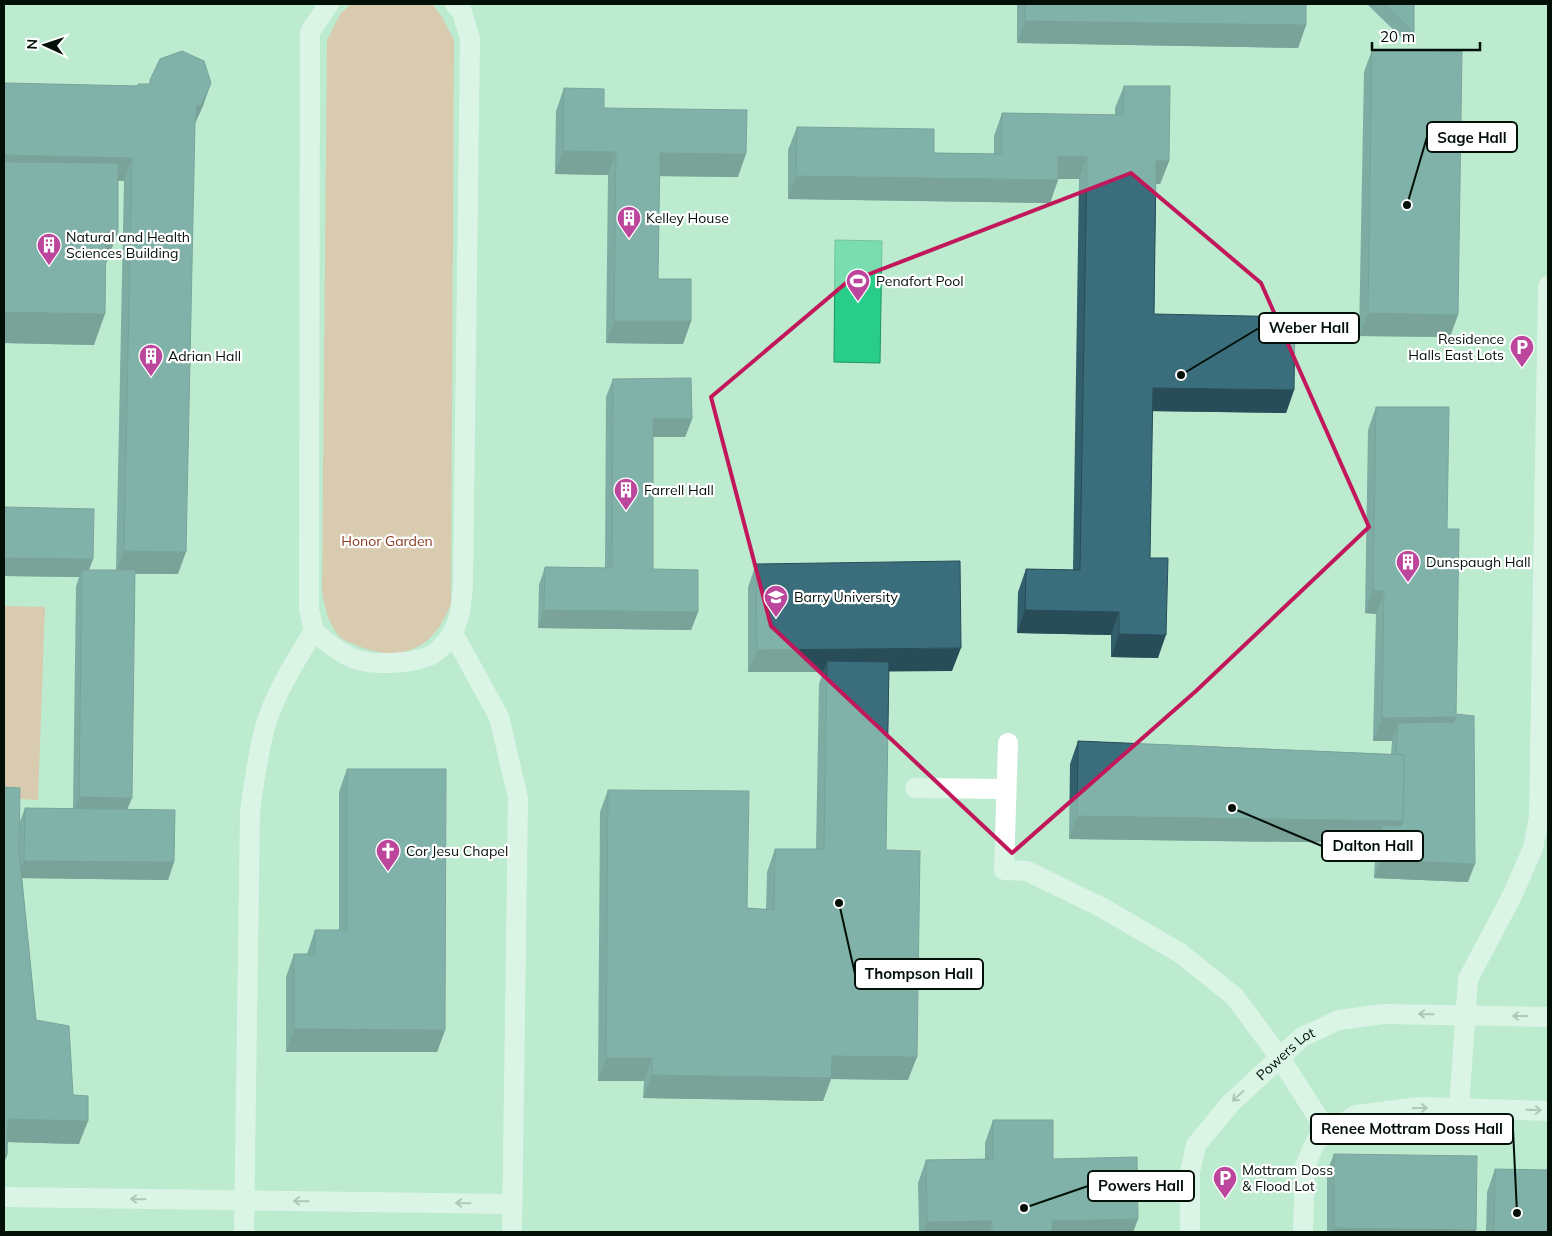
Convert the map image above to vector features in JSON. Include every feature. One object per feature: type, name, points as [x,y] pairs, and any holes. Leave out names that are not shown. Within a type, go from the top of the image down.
[{"type":"lane","points":[[329,4],[310,32],[309,609],[314,631],[335,648],[356,660],[380,663],[412,661],[436,652],[453,632],[460,611],[463,584],[470,39],[462,12],[455,4]]},
{"type":"lane","points":[[1459,1108],[1468,979],[1512,896],[1533,848],[1539,817],[1548,286]]},
{"type":"lane","points":[[244,1232],[250,811],[256,766],[266,723],[289,673],[314,631]]},
{"type":"lane","points":[[453,632],[499,717],[518,798],[512,1232]]},
{"type":"lane","points":[[1008,743],[1004,870],[1027,871],[1101,906],[1180,953],[1235,997],[1280,1058],[1328,1133]]},
{"type":"lane","points":[[915,788],[1006,789]]},
{"type":"lane","name":"Powers Lot","points":[[1190,1232],[1190,1172],[1196,1144],[1230,1104],[1302,1037],[1339,1020],[1383,1014],[1548,1017]]},
{"type":"lane","points":[[1303,1232],[1305,1166],[1316,1141],[1356,1115],[1420,1107],[1548,1111]]},
{"type":"lane","points":[[4,1197],[512,1204]]},
{"type":"highlighted area","points":[[1131,173],[1261,283],[1369,527],[1196,691],[1012,853],[771,626],[711,397],[846,283]]},
{"type":"green space","name":"Honor Garden","points":[[351,4],[432,4],[442,17],[454,40],[451,605],[440,626],[429,639],[415,648],[397,653],[369,650],[341,638],[329,618],[322,588],[327,40],[340,14]]},
{"type":"green space","points":[[4,606],[45,607],[38,800],[4,798]]},
{"type":"shaded area","name":"Penafort Pool","points":[[835,240],[882,241],[880,363],[834,362]]},
{"type":"building","points":[[1025,4],[1306,4],[1306,25],[1025,21]]},
{"type":"building","points":[[1384,4],[1414,4],[1414,33]]},
{"type":"building","points":[[1372,50],[1462,51],[1458,315],[1368,313]]},
{"type":"building","name":"Adrian Hall","points":[[182,51],[204,61],[211,83],[201,105],[197,106],[195,122],[186,552],[124,551],[132,158],[4,155],[4,83],[138,86],[138,84],[151,84],[150,80],[160,59]]},
{"type":"building","points":[[1124,86],[1170,86],[1169,161],[1156,161],[1154,314],[1295,317],[1294,390],[1153,388],[1150,558],[1168,558],[1166,635],[1119,634],[1119,612],[1025,610],[1026,569],[1080,570],[1087,157],[1058,156],[1058,180],[796,176],[797,127],[934,129],[934,153],[1002,154],[1002,113],[1123,115]]},
{"type":"building","name":"Kelley House","points":[[564,88],[604,89],[604,108],[747,110],[746,154],[660,153],[658,279],[691,279],[691,321],[614,321],[616,152],[563,151]]},
{"type":"building","name":"Natural and Health Sciences Building","points":[[4,162],[118,163],[118,232],[106,232],[105,314],[4,312]]},
{"type":"building","name":"Farrell Hall","points":[[691,378],[692,419],[653,419],[653,569],[698,570],[698,612],[544,610],[545,567],[612,568],[613,379]]},
{"type":"building","name":"Dunspaugh Hall","points":[[1376,407],[1449,407],[1447,529],[1459,529],[1456,717],[1382,718],[1384,591],[1373,591]]},
{"type":"building","points":[[4,507],[94,509],[93,559],[4,558]]},
{"type":"building","points":[[960,561],[961,648],[757,650],[756,564]]},
{"type":"building","points":[[82,570],[135,570],[132,798],[79,797]]},
{"type":"building","points":[[827,661],[889,662],[886,850],[920,851],[917,1057],[832,1056],[831,1078],[652,1075],[652,1058],[606,1058],[608,790],[749,791],[747,908],[774,910],[775,849],[824,849]]},
{"type":"building","points":[[1456,714],[1474,716],[1475,864],[1381,860],[1382,825],[1401,826],[1403,821],[1404,755],[1396,754],[1398,723],[1454,722]]},
{"type":"building","points":[[1078,741],[1404,755],[1403,821],[1077,816]]},
{"type":"building","name":"Cor Jesu Chapel","points":[[347,769],[446,769],[445,1030],[294,1029],[294,954],[315,954],[315,930],[347,930]]},
{"type":"building","points":[[4,787],[20,788],[19,851],[36,1020],[69,1026],[73,1095],[88,1096],[88,1121],[8,1119],[7,1155],[4,1155]]},
{"type":"building","points":[[25,808],[175,810],[174,862],[24,861]]},
{"type":"building","points":[[993,1120],[1053,1120],[1053,1159],[1137,1157],[1138,1219],[1052,1221],[1052,1232],[992,1232],[992,1221],[927,1222],[926,1160],[993,1159]]},
{"type":"building","points":[[1334,1154],[1477,1156],[1476,1230],[1334,1228]]},
{"type":"building","points":[[1495,1169],[1548,1170],[1548,1232],[1494,1232]]},
{"type":"place","name":"Sage Hall","points":[[1407,205]]},
{"type":"place","name":"Kelley House","points":[[629,239]]},
{"type":"place","name":"Natural and Health Sciences Building","points":[[49,266]]},
{"type":"place","name":"Penafort Pool","points":[[858,302]]},
{"type":"place","name":"Residence Halls East Lots","points":[[1522,368]]},
{"type":"place","name":"Weber Hall","points":[[1181,375]]},
{"type":"place","name":"Adrian Hall","points":[[151,377]]},
{"type":"place","name":"Farrell Hall","points":[[626,511]]},
{"type":"place","name":"Dunspaugh Hall","points":[[1408,583]]},
{"type":"place","name":"Barry University","points":[[776,618]]},
{"type":"place","name":"Dalton Hall","points":[[1232,808]]},
{"type":"place","name":"Cor Jesu Chapel","points":[[388,872]]},
{"type":"place","name":"Thompson Hall","points":[[839,903]]},
{"type":"place","name":"Mottram Doss & Flood Lot","points":[[1225,1199]]},
{"type":"place","name":"Powers Hall","points":[[1024,1208]]},
{"type":"place","name":"Renee Mottram Doss Hall","points":[[1517,1213]]}]
